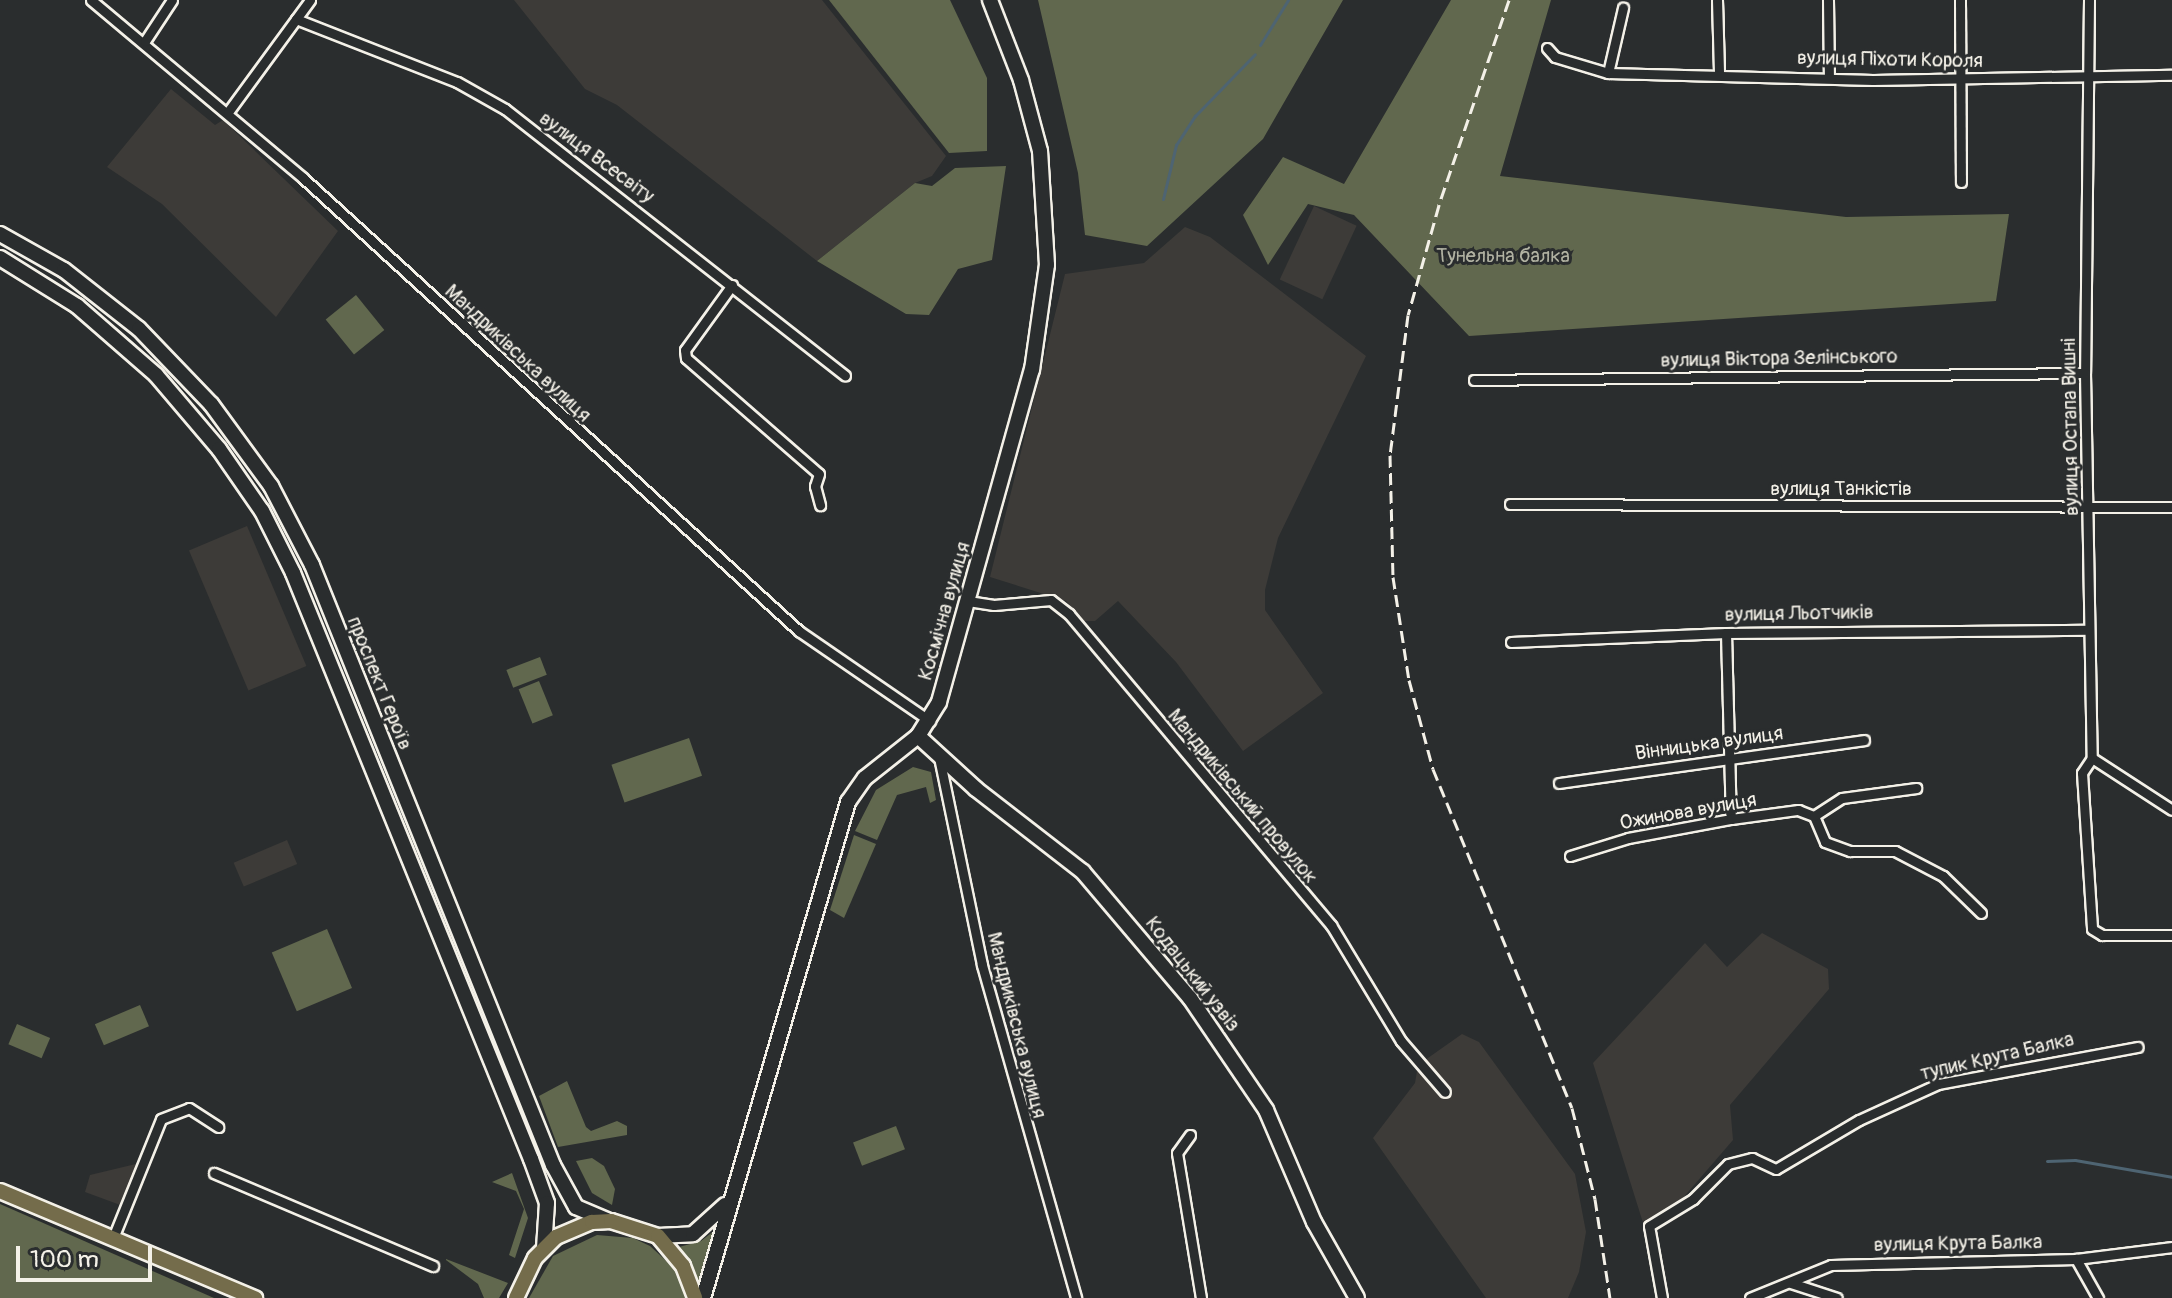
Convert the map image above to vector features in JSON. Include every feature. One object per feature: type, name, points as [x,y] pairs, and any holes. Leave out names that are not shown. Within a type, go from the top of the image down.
[{"type":"main road","name":"Космічна вулиця","points":[[703,1298],[848,802],[865,778],[918,736],[930,721],[968,601],[1029,385],[1047,265],[1038,143],[990,0]]},
{"type":"main road","name":"проспект Героїв","points":[[0,234],[64,270],[131,321],[211,404],[254,461],[312,565],[564,1190],[576,1207],[611,1221]]},
{"type":"main road","name":"проспект Героїв","points":[[0,258],[77,306],[156,375],[253,497],[293,573],[538,1178],[547,1203],[544,1248]]},
{"type":"main road","name":"Кодацький узвіз","points":[[918,736],[939,757],[1083,872],[1190,998],[1266,1110],[1314,1222],[1357,1298]]},
{"type":"main road","points":[[418,880],[436,873]]},
{"type":"main road","points":[[0,1191],[255,1298]]},
{"type":"main road","name":"Космічна вулиця","points":[[658,1236],[693,1234],[717,1216],[732,1195]]},
{"type":"main road","points":[[520,1294],[544,1248],[573,1228],[611,1221],[658,1236],[683,1266],[695,1298]]},
{"type":"street","name":"Мандриківська вулиця","points":[[91,0],[145,41],[228,112],[799,631],[930,721]]},
{"type":"street","points":[[145,41],[172,0]]},
{"type":"street","points":[[228,112],[310,0]]},
{"type":"street","points":[[1717,0],[1719,72]]},
{"type":"street","points":[[1828,0],[1829,78]]},
{"type":"street","points":[[1960,0],[1961,182]]},
{"type":"street","name":"вулиця Остапа Вишні","points":[[2089,0],[2085,373],[2092,758],[2082,773],[2092,929],[2102,935],[2172,935]]},
{"type":"street","points":[[1608,73],[1623,8]]},
{"type":"street","name":"вулиця Всесвіту","points":[[296,19],[457,82],[505,109],[845,376]]},
{"type":"street","name":"вулиця Піхоти Короля","points":[[1547,48],[1555,57],[1608,73],[1719,72],[1829,78],[2172,75]]},
{"type":"street","points":[[732,285],[685,350],[686,358],[819,474],[815,486],[820,505]]},
{"type":"street","name":"вулиця Віктора Зелінського","points":[[1474,380],[2085,373]]},
{"type":"street","name":"вулиця Танкістів","points":[[1510,504],[2172,507]]},
{"type":"street","name":"Мандриківський провулок","points":[[968,601],[994,605],[1051,600],[1069,614],[1331,925],[1401,1041],[1445,1092]]},
{"type":"street","name":"вулиця Льотчиків","points":[[1511,642],[1726,633],[2088,630]]},
{"type":"street","points":[[1726,633],[1731,819]]},
{"type":"street","name":"Вінницька вулиця","points":[[1559,783],[1864,740]]},
{"type":"street","name":"Мандриківська вулиця","points":[[939,757],[982,965],[1076,1298]]},
{"type":"street","points":[[2092,758],[2172,810]]},
{"type":"street","points":[[1916,788],[1842,798],[1814,816],[1825,842],[1850,851],[1895,851],[1943,876],[1981,913]]},
{"type":"street","name":"Ожинова вулиця","points":[[1570,856],[1628,838],[1731,819],[1798,810],[1814,816]]},
{"type":"street","name":"тупик Крута Балка","points":[[1662,1298],[1649,1226],[1693,1199],[1728,1164],[1752,1158],[1776,1169],[1859,1120],[1938,1084],[2138,1047]]},
{"type":"street","points":[[113,1238],[161,1119],[189,1108],[218,1127]]},
{"type":"street","points":[[1190,1135],[1177,1153],[1201,1298]]},
{"type":"street","points":[[214,1173],[433,1266]]},
{"type":"street","name":"вулиця Крута Балка","points":[[1750,1298],[1831,1265],[2076,1259],[2172,1247]]},
{"type":"street","points":[[2076,1259],[2098,1298]]},
{"type":"street","points":[[1791,1283],[1837,1298]]},
{"type":"shaded area","points":[[514,0],[822,0],[946,156],[932,176],[915,183],[817,261],[617,105],[585,89]]},
{"type":"shaded area","points":[[171,89],[215,125],[223,120],[338,231],[276,317],[162,204],[107,167]]},
{"type":"shaded area","points":[[1314,206],[1357,226],[1322,299],[1280,279]]},
{"type":"shaded area","points":[[1185,227],[1210,237],[1366,356],[1278,538],[1265,590],[1265,610],[1323,693],[1243,751],[1176,662],[1118,601],[1095,621],[1084,621],[1066,601],[990,577],[1065,274],[1144,263]]},
{"type":"shaded area","points":[[247,526],[306,666],[248,691],[189,551]]},
{"type":"shaded area","points":[[287,840],[297,864],[244,887],[234,863]]},
{"type":"shaded area","points":[[1762,933],[1828,969],[1829,989],[1730,1105],[1733,1140],[1676,1206],[1644,1226],[1593,1063],[1705,943],[1727,967]]},
{"type":"shaded area","points":[[1462,1034],[1479,1042],[1575,1174],[1586,1232],[1579,1272],[1568,1298],[1486,1298],[1373,1138],[1415,1083],[1418,1065]]},
{"type":"shaded area","points":[[140,1163],[123,1206],[85,1192],[90,1175]]},
{"type":"green space","points":[[829,0],[950,0],[987,78],[987,151],[949,153]]},
{"type":"green space","points":[[1038,0],[1343,0],[1263,139],[1147,246],[1085,235],[1078,173]]},
{"type":"green space","name":"Тунельна балка","points":[[1451,0],[1551,0],[1500,176],[1846,217],[2009,214],[1996,301],[1469,336],[1354,215],[1308,204],[1268,265],[1243,215],[1283,157],[1344,184]]},
{"type":"green space","points":[[1006,166],[992,260],[958,269],[929,315],[906,314],[817,261],[915,183],[932,186],[955,168]]},
{"type":"green space","points":[[356,295],[384,330],[354,355],[326,320]]},
{"type":"green space","points":[[540,657],[547,675],[513,688],[506,670]]},
{"type":"green space","points":[[539,681],[553,715],[532,724],[519,689]]},
{"type":"green space","points":[[689,738],[702,776],[624,803],[611,765]]},
{"type":"green space","points":[[913,767],[931,772],[936,800],[930,803],[926,787],[897,795],[877,840],[855,831],[876,790]]},
{"type":"green space","points":[[854,835],[876,844],[844,918],[830,910]]},
{"type":"green space","points":[[327,929],[352,988],[297,1011],[272,952]]},
{"type":"green space","points":[[140,1005],[149,1026],[104,1045],[95,1024]]},
{"type":"green space","points":[[17,1024],[50,1038],[42,1058],[8,1044]]},
{"type":"green space","points":[[567,1081],[586,1127],[591,1131],[617,1121],[627,1126],[627,1135],[558,1147],[539,1096]]},
{"type":"green space","points":[[896,1126],[905,1149],[862,1166],[853,1142]]},
{"type":"green space","points":[[592,1158],[604,1166],[615,1189],[612,1205],[592,1193],[576,1161]]},
{"type":"green space","points":[[512,1173],[528,1218],[515,1258],[509,1255],[524,1209],[516,1191],[492,1182]]},
{"type":"green space","points":[[0,1204],[214,1298],[0,1298]]},
{"type":"green space","points":[[719,1227],[700,1285],[679,1247],[701,1241]]},
{"type":"green space","points":[[597,1235],[633,1238],[650,1246],[673,1267],[688,1298],[529,1298],[553,1256]]},
{"type":"green space","points":[[446,1260],[508,1283],[499,1298],[484,1298],[478,1284]]},
{"type":"waterway","points":[[1260,45],[1288,0]]},
{"type":"waterway","points":[[1163,199],[1176,145],[1195,116],[1255,54]]},
{"type":"waterway","points":[[2047,1161],[2075,1160],[2172,1177]]},
{"type":"railway","points":[[1509,0],[1439,205],[1408,315],[1390,455],[1393,577],[1409,680],[1433,769],[1572,1108],[1595,1199],[1610,1298]]}]
